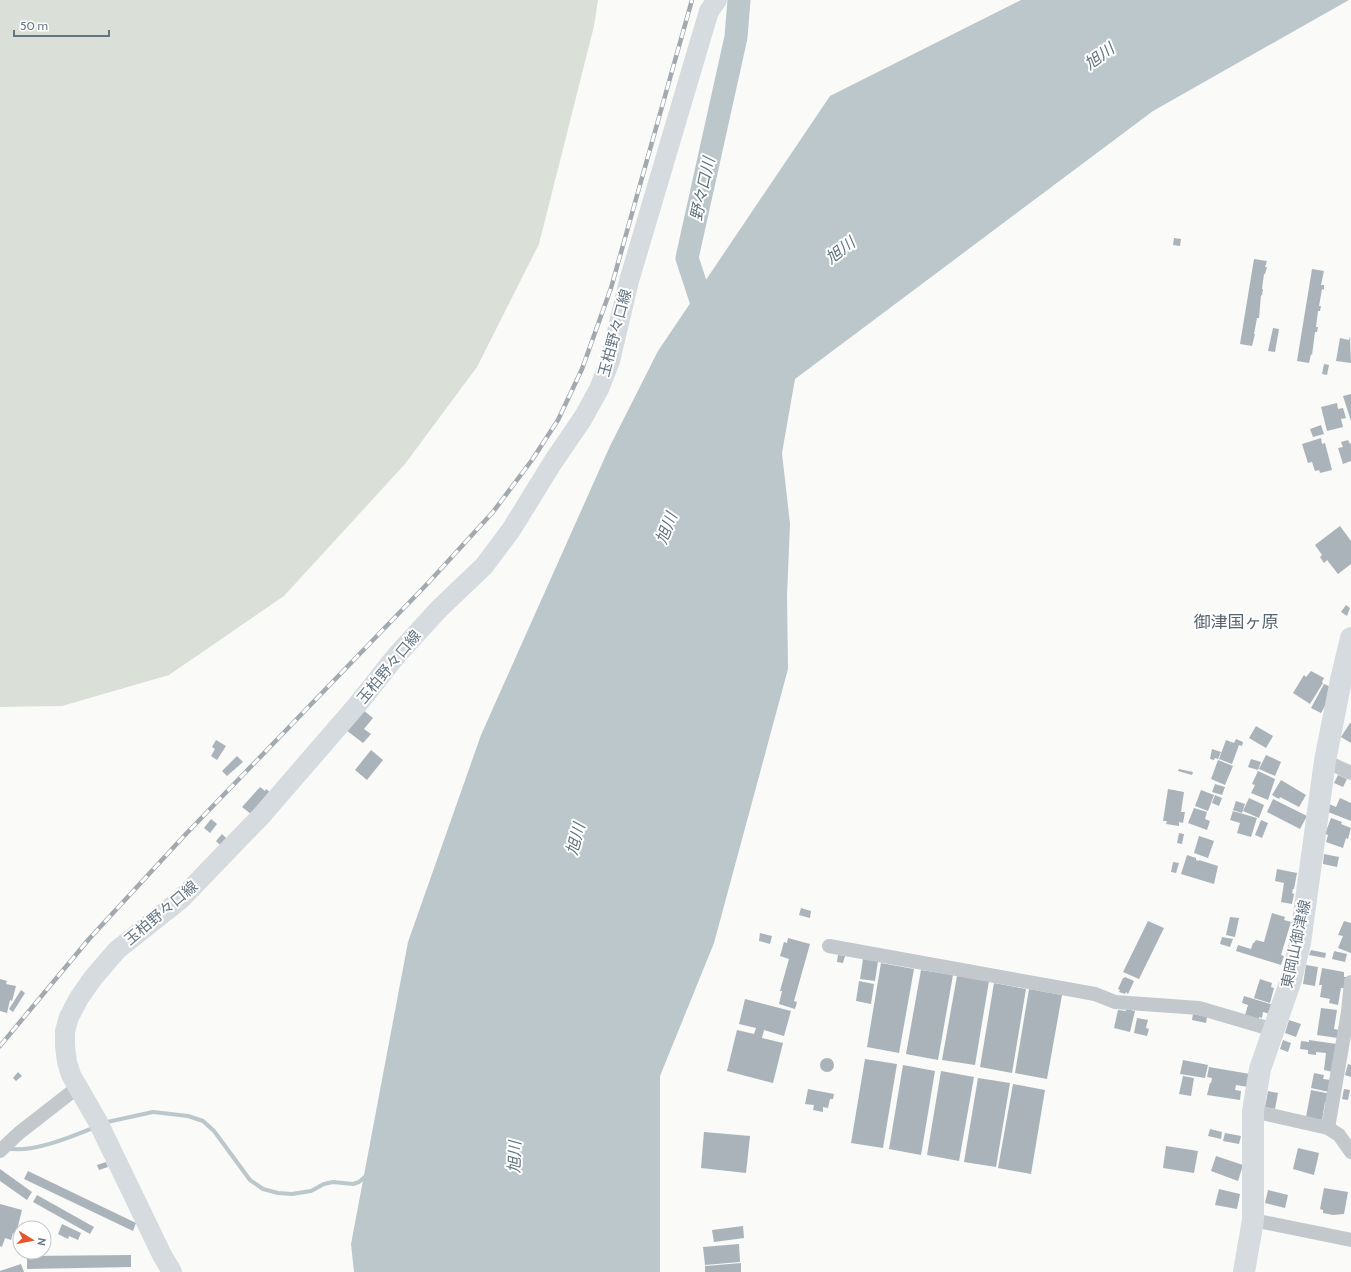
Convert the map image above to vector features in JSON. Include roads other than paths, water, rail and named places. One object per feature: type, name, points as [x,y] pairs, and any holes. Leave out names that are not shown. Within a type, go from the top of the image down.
[{"type":"main road","name":"玉柏野々口線","points":[[172,1272],[162,1255],[98,1122],[71,1074],[65,1046],[65,1031],[69,1017],[79,998],[93,978],[117,950],[180,900],[257,820],[353,709],[396,656],[440,609],[484,566],[511,530],[553,462],[583,418],[599,389],[610,361],[629,281],[709,11],[717,0]]},
{"type":"main road","name":"東岡山御津線","points":[[1244,1272],[1253,1220],[1253,1111],[1260,1070],[1291,980],[1300,943],[1325,761],[1351,638]]},
{"type":"street","points":[[1325,761],[1351,773]]},
{"type":"street","points":[[829,946],[1095,994],[1115,1002],[1198,1008],[1274,1030]]},
{"type":"street","points":[[1328,1128],[1348,1012],[1351,982]]},
{"type":"street","points":[[4,1147],[78,1087]]},
{"type":"street","points":[[1253,1111],[1328,1128],[1339,1135],[1351,1152]]},
{"type":"street","points":[[1253,1220],[1351,1240]]},
{"type":"water","name":"旭川","points":[[1021,0],[1349,0],[1153,111],[795,379],[782,453],[790,524],[787,596],[788,669],[714,943],[660,1076],[660,1272],[354,1272],[351,1244],[408,942],[481,735],[610,446],[658,351],[830,96]]},
{"type":"waterway","name":"野々口川","points":[[708,322],[687,258],[736,37],[739,0]]},
{"type":"waterway","points":[[107,1122],[153,1112],[188,1116],[203,1121],[214,1131],[250,1180],[263,1189],[278,1193],[292,1194],[311,1191],[324,1184],[333,1182],[353,1184],[359,1182],[367,1175]]},
{"type":"waterway","points":[[6,1148],[27,1149],[38,1147],[62,1140],[93,1128]]},
{"type":"railway","points":[[0,1046],[89,939],[184,836],[429,582],[493,512],[532,460],[558,420],[582,369],[611,288],[692,0]]},
{"type":"district","name":"御津国ヶ原","points":[[1236,622]]}]
